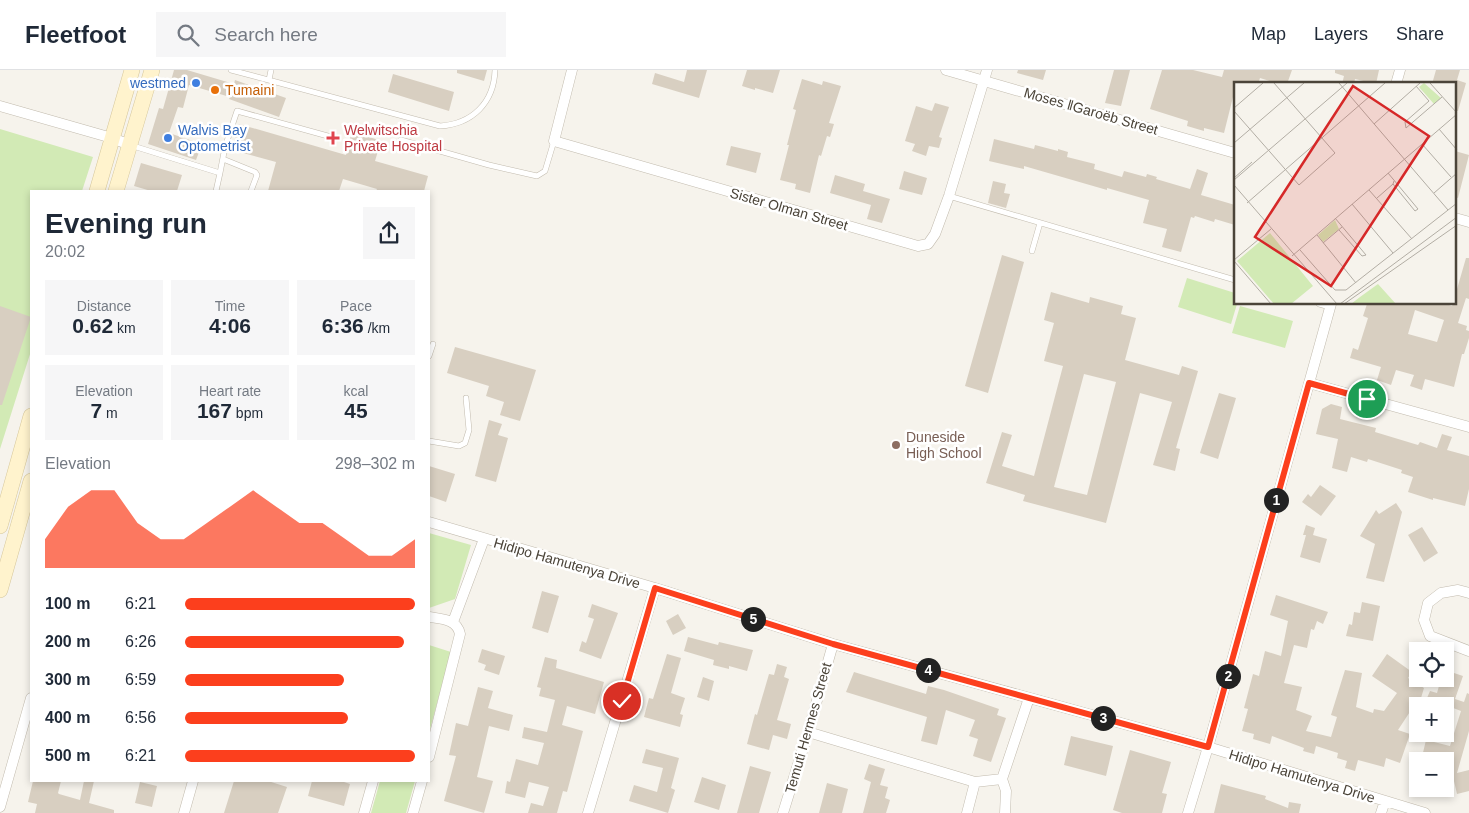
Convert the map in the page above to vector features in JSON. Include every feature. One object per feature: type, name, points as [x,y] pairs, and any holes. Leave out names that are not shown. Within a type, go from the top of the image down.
[{"type":"main road","points":[[97,190],[132,70]]},
{"type":"main road","points":[[116,190],[152,70]]},
{"type":"main road","points":[[0,526],[30,420]]},
{"type":"main road","points":[[0,590],[30,485]]},
{"type":"street","points":[[554,140],[572,70]]},
{"type":"street","name":"Moses ǁGaroëb Street","points":[[946,70],[986,75],[1234,153]]},
{"type":"street","name":"Sister Olman Street","points":[[554,140],[918,246],[928,244],[935,234],[949,196],[986,75]]},
{"type":"street","points":[[0,106],[112,138],[130,145]]},
{"type":"street","points":[[1456,218],[1469,222]]},
{"type":"street","points":[[1188,813],[1331,305]]},
{"type":"street","points":[[1309,383],[1469,427]]},
{"type":"street","name":"Hidipo Hamutenya Drive","points":[[430,522],[655,588],[833,644],[1208,747],[1426,813]]},
{"type":"street","points":[[453,622],[484,538]]},
{"type":"street","points":[[588,813],[655,588]]},
{"type":"street","points":[[1469,593],[1458,590],[1441,593],[1428,603],[1424,620],[1430,636],[1469,651]]},
{"type":"street","points":[[430,617],[453,622],[458,627],[460,634],[430,753]]},
{"type":"street","name":"Temuti Hermes Street","points":[[783,813],[833,644]]},
{"type":"street","points":[[1005,813],[1006,791],[1002,779],[1028,698]]},
{"type":"street","points":[[0,807],[30,702]]},
{"type":"street","points":[[808,732],[975,782],[1002,779]]},
{"type":"street","points":[[184,813],[193,782]]},
{"type":"street","points":[[364,813],[373,782]]},
{"type":"street","points":[[413,813],[422,782]]},
{"type":"street","points":[[967,813],[975,782]]},
{"type":"street","points":[[1381,813],[1385,801]]},
{"type":"lane","points":[[231,70],[440,126],[454,125],[482,108],[493,84],[495,70]]},
{"type":"lane","points":[[269,80],[271,70]]},
{"type":"lane","points":[[216,190],[222,159],[237,111],[335,138]]},
{"type":"lane","points":[[400,140],[489,165],[537,176],[545,171],[554,140]]},
{"type":"lane","points":[[130,145],[220,173]]},
{"type":"lane","points":[[222,159],[255,172],[257,175],[251,190]]},
{"type":"lane","points":[[949,196],[1234,280]]},
{"type":"lane","points":[[1032,251],[1040,223]]},
{"type":"lane","points":[[430,353],[433,344]]},
{"type":"lane","points":[[430,441],[458,446],[465,443],[469,430],[466,398]]},
{"type":"green space","points":[[0,129],[93,157],[82,190],[30,190],[30,354],[0,449]]},
{"type":"green space","points":[[1187,278],[1234,293],[1234,305],[1237,305],[1231,324],[1178,307]]},
{"type":"green space","points":[[1240,306],[1293,321],[1285,348],[1232,333]]},
{"type":"green space","points":[[430,533],[471,545],[455,599],[430,608]]},
{"type":"green space","points":[[430,645],[451,652],[430,729]]},
{"type":"green space","points":[[380,782],[415,782],[406,813],[371,813]]},
{"type":"building","points":[[174,70],[187,70],[234,84],[235,80],[286,98],[279,117],[229,99],[230,97],[189,85],[183,108],[178,107],[169,133],[202,144],[196,160],[148,144],[159,108],[163,109]]},
{"type":"building","points":[[457,70],[487,70],[484,81],[457,73]]},
{"type":"building","points":[[687,70],[707,70],[699,98],[652,84],[655,73],[684,82]]},
{"type":"building","points":[[747,70],[780,70],[773,93],[742,86]]},
{"type":"building","points":[[1018,70],[1046,70],[1043,80],[1017,73]]},
{"type":"building","points":[[1114,70],[1130,70],[1121,106],[1105,103]]},
{"type":"building","points":[[1162,70],[1193,70],[1222,77],[1224,70],[1292,70],[1288,82],[1273,82],[1260,78],[1259,82],[1234,82],[1234,93],[1224,133],[1204,128],[1204,131],[1187,126],[1188,121],[1150,109]]},
{"type":"building","points":[[1335,70],[1379,70],[1376,82],[1355,79],[1354,82],[1342,82],[1344,76],[1335,73]]},
{"type":"building","points":[[1436,70],[1460,70],[1457,80],[1466,83],[1458,111],[1456,111],[1456,82],[1433,82]]},
{"type":"building","points":[[393,74],[454,92],[449,111],[388,92]]},
{"type":"building","points":[[802,79],[822,85],[823,81],[841,86],[829,123],[834,124],[830,137],[827,136],[821,156],[819,155],[810,193],[795,189],[796,184],[780,180],[796,110],[793,109]]},
{"type":"building","points":[[935,103],[949,107],[939,137],[942,138],[939,148],[929,146],[926,156],[912,151],[915,144],[905,141],[916,106],[932,111]]},
{"type":"building","points":[[239,124],[346,155],[352,131],[381,141],[375,161],[428,176],[424,190],[376,190],[343,179],[339,190],[268,190],[276,162],[232,150]]},
{"type":"building","points":[[994,139],[1034,149],[1035,145],[1058,151],[1058,149],[1068,152],[1067,157],[1095,164],[1094,169],[1122,177],[1124,171],[1146,177],[1147,174],[1157,177],[1156,179],[1190,189],[1197,169],[1208,173],[1201,195],[1234,205],[1234,225],[1215,219],[1214,222],[1195,216],[1194,218],[1191,217],[1181,252],[1162,247],[1167,229],[1143,223],[1149,200],[1024,166],[1024,169],[989,161]]},
{"type":"building","points":[[731,146],[761,153],[756,173],[726,165]]},
{"type":"building","points":[[1456,151],[1469,155],[1458,198],[1456,197]]},
{"type":"building","points":[[141,163],[182,175],[177,190],[148,190],[134,186]]},
{"type":"building","points":[[904,171],[927,178],[922,195],[899,189]]},
{"type":"building","points":[[835,175],[865,184],[863,191],[890,199],[882,223],[867,219],[871,205],[830,193]]},
{"type":"building","points":[[993,181],[1006,184],[1004,193],[1010,194],[1006,208],[988,203]]},
{"type":"building","points":[[1002,255],[1024,262],[988,393],[965,386]]},
{"type":"building","points":[[1466,258],[1469,258],[1469,299],[1466,298],[1458,323],[1467,326],[1466,330],[1469,331],[1469,338],[1464,354],[1462,354],[1454,387],[1425,379],[1422,390],[1410,386],[1414,375],[1396,370],[1391,385],[1377,380],[1381,367],[1350,358],[1353,348],[1358,350],[1368,318],[1363,316],[1367,305],[1456,305],[1456,293]],"holes":[[[1415,310],[1444,320],[1437,342],[1408,334]]]},
{"type":"building","points":[[1051,292],[1089,303],[1090,297],[1123,306],[1121,314],[1136,318],[1125,360],[1179,375],[1182,366],[1198,371],[1176,448],[1180,449],[1175,471],[1153,465],[1172,402],[1140,393],[1106,523],[1023,501],[1025,495],[986,483],[1002,432],[1012,435],[1002,466],[1034,476],[1063,366],[1044,361],[1054,323],[1044,320]],"holes":[[[1084,374],[1116,382],[1087,495],[1054,487]]]},
{"type":"building","points":[[0,306],[30,317],[30,320],[2,405],[0,405]]},
{"type":"building","points":[[455,347],[536,370],[520,421],[500,415],[504,402],[486,396],[489,386],[447,373]]},
{"type":"building","points":[[1219,393],[1236,398],[1218,459],[1200,453]]},
{"type":"building","points":[[1331,404],[1342,407],[1340,419],[1376,428],[1375,432],[1418,445],[1420,442],[1437,448],[1442,434],[1452,437],[1447,450],[1469,456],[1469,489],[1465,506],[1433,498],[1433,500],[1408,492],[1413,477],[1401,473],[1402,470],[1368,459],[1367,462],[1351,457],[1347,472],[1332,468],[1338,439],[1316,434],[1322,409]]},
{"type":"building","points":[[489,420],[502,424],[498,435],[508,438],[496,482],[475,476]]},
{"type":"building","points":[[430,466],[455,474],[446,502],[430,496]]},
{"type":"building","points":[[1320,485],[1336,496],[1321,516],[1302,502],[1308,494],[1311,497]]},
{"type":"building","points":[[1396,503],[1402,512],[1384,582],[1366,578],[1375,544],[1360,536],[1376,510],[1379,514]]},
{"type":"building","points":[[1306,525],[1315,528],[1313,535],[1327,539],[1320,563],[1300,557],[1306,535],[1303,535]]},
{"type":"building","points":[[1422,527],[1438,553],[1424,562],[1408,535]]},
{"type":"building","points":[[542,591],[559,596],[548,633],[532,628]]},
{"type":"building","points":[[1276,595],[1328,612],[1323,624],[1317,621],[1314,630],[1311,629],[1307,648],[1294,645],[1284,683],[1302,687],[1296,710],[1312,716],[1306,731],[1331,737],[1337,717],[1331,715],[1345,670],[1362,673],[1356,707],[1373,713],[1374,709],[1384,711],[1397,693],[1372,676],[1387,654],[1409,670],[1409,687],[1424,688],[1421,697],[1409,697],[1409,713],[1398,730],[1409,734],[1400,763],[1386,758],[1384,767],[1358,760],[1355,771],[1345,768],[1347,761],[1337,758],[1338,753],[1316,746],[1314,754],[1303,751],[1304,748],[1272,736],[1270,744],[1253,739],[1254,734],[1242,731],[1248,709],[1244,708],[1253,674],[1259,676],[1265,651],[1281,656],[1288,621],[1270,615]]},
{"type":"building","points":[[1362,602],[1380,606],[1373,641],[1346,636],[1349,624],[1352,625],[1354,612],[1360,613]]},
{"type":"building","points":[[592,604],[618,613],[601,659],[579,651],[582,641],[586,643],[594,619],[588,617]]},
{"type":"building","points":[[678,614],[686,628],[673,635],[666,621]]},
{"type":"building","points":[[688,637],[718,645],[719,642],[753,650],[747,671],[729,666],[729,669],[713,665],[714,660],[684,651]]},
{"type":"building","points":[[482,649],[505,656],[499,675],[484,670],[486,665],[478,662]]},
{"type":"building","points":[[667,654],[681,658],[671,693],[685,698],[680,714],[683,715],[680,727],[644,717],[649,698],[653,699]]},
{"type":"building","points":[[545,657],[557,660],[556,668],[604,682],[595,714],[567,706],[562,725],[583,731],[567,792],[563,791],[557,813],[528,813],[531,803],[543,806],[549,787],[529,782],[525,798],[505,793],[507,781],[510,782],[516,759],[538,765],[544,743],[522,738],[524,727],[547,732],[555,700],[539,696],[541,688],[537,687]]},
{"type":"building","points":[[777,664],[787,667],[784,677],[789,679],[777,720],[791,724],[787,739],[773,735],[769,750],[747,744],[769,674],[774,675]]},
{"type":"building","points":[[854,672],[926,694],[928,686],[944,690],[999,709],[997,715],[1006,718],[991,762],[973,756],[978,739],[969,736],[975,720],[946,710],[937,745],[921,741],[927,717],[846,692]]},
{"type":"building","points":[[1454,673],[1463,676],[1455,699],[1464,702],[1467,693],[1469,694],[1469,731],[1457,773],[1469,770],[1469,791],[1457,794],[1454,781],[1454,752],[1423,752],[1426,742],[1450,746],[1451,742],[1454,742],[1454,733],[1461,711],[1454,708],[1454,697],[1427,697],[1430,691],[1437,693],[1439,687],[1454,687]]},
{"type":"building","points":[[703,677],[714,681],[709,701],[697,697]]},
{"type":"building","points":[[478,687],[493,691],[488,708],[513,715],[509,731],[489,726],[477,777],[493,781],[484,813],[444,801],[456,756],[449,755],[456,723],[468,726]]},
{"type":"building","points":[[1071,736],[1113,746],[1106,776],[1064,765]]},
{"type":"building","points":[[646,749],[679,758],[671,788],[675,790],[668,813],[629,801],[634,785],[657,792],[663,768],[642,763]]},
{"type":"building","points":[[1130,750],[1171,762],[1162,793],[1167,794],[1162,813],[1122,813],[1113,810]]},
{"type":"building","points":[[869,764],[885,769],[880,785],[888,787],[885,798],[890,800],[886,813],[863,813],[871,782],[864,779]]},
{"type":"building","points":[[750,766],[771,772],[759,813],[737,813]]},
{"type":"building","points":[[702,777],[726,785],[719,810],[694,802]]},
{"type":"building","points":[[33,782],[61,782],[59,794],[80,800],[84,782],[94,782],[89,803],[114,810],[114,813],[35,813],[37,804],[28,802]]},
{"type":"building","points":[[140,782],[157,786],[152,807],[135,803]]},
{"type":"building","points":[[234,782],[271,782],[287,787],[278,813],[224,813]]},
{"type":"building","points":[[312,782],[344,782],[350,784],[344,806],[308,796]]},
{"type":"building","points":[[827,783],[848,789],[842,813],[819,813]]},
{"type":"building","points":[[1221,784],[1266,796],[1265,799],[1288,808],[1289,802],[1301,804],[1299,813],[1214,813]]},
{"type":"place","name":"westmed","points":[[196,83]]},
{"type":"place","name":"Tumaini","points":[[215,90]]},
{"type":"place","name":"Walvis Bay Optometrist","points":[[168,138]]},
{"type":"place","name":"Welwitschia Private Hospital","points":[[333,138]]},
{"type":"place","name":"Duneside High School","points":[[896,445]]},
{"type":"route","points":[[622,701],[655,588],[833,644],[1208,747],[1309,383],[1367,399]]}]
